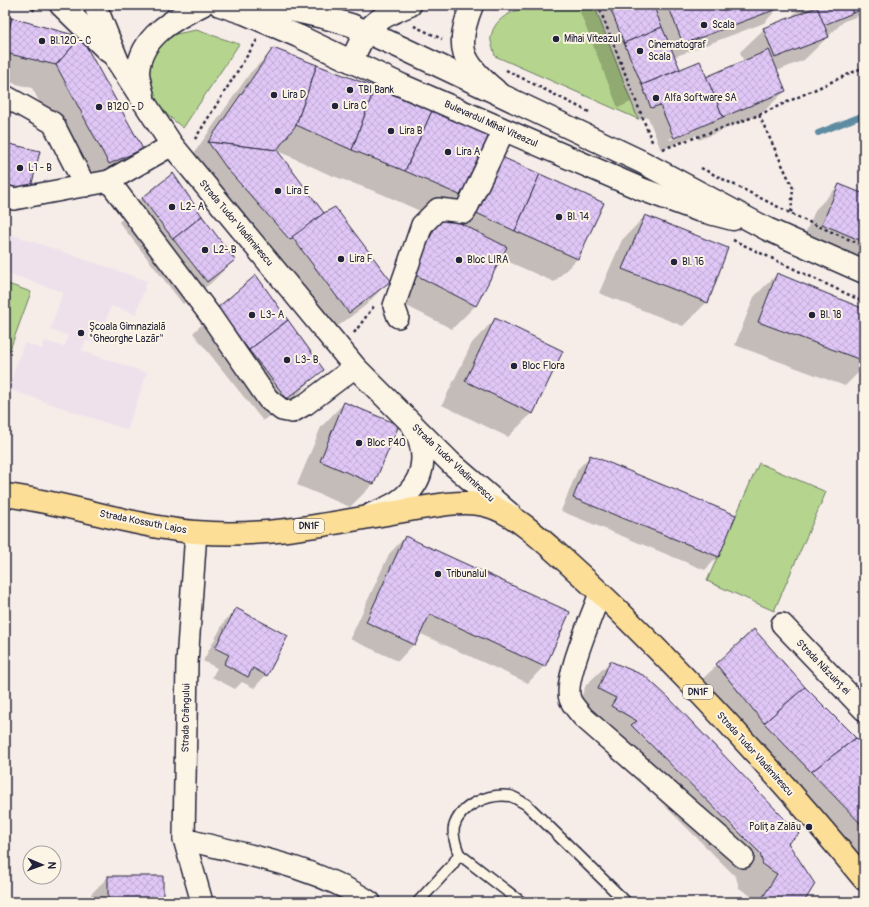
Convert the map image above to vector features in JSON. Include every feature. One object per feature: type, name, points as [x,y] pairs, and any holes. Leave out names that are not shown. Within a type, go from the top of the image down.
[{"type":"main road","points":[[61,5],[94,36],[118,62]]},
{"type":"main road","name":"Strada Tudor Vladimirescu","points":[[95,5],[118,62],[144,103],[182,144],[355,367],[451,463],[538,537],[600,593],[720,715],[772,771],[864,879]]},
{"type":"main road","points":[[144,103],[138,72],[143,52],[154,36],[168,24],[202,5]]},
{"type":"main road","name":"Bulevardul Mihai Viteazul","points":[[220,5],[266,22],[352,60],[401,85],[671,201],[767,229]]},
{"type":"main road","name":"Bulevardul Mihai Viteazul","points":[[268,5],[323,17],[365,32],[648,165],[767,229],[864,272]]},
{"type":"main road","points":[[472,5],[465,21],[462,48],[468,63],[477,76],[501,95]]},
{"type":"main road","points":[[352,60],[365,32],[374,22],[401,9]]},
{"type":"main road","name":"Strada Kossuth Lajos","points":[[354,520],[395,503],[409,492],[417,481],[423,456],[419,436],[414,427]]},
{"type":"main road","name":"Strada Kossuth Lajos","points":[[5,495],[71,506],[116,518],[159,527],[196,532],[266,531],[354,520],[421,507],[447,500],[458,490],[460,486],[459,475],[451,463]]},
{"type":"main road","name":"Strada Kossuth Lajos","points":[[421,507],[470,502],[492,507],[517,520]]},
{"type":"street","points":[[5,96],[53,124],[85,186]]},
{"type":"street","points":[[398,317],[394,306],[422,225],[438,209],[465,212],[504,130]]},
{"type":"street","points":[[5,196],[14,199],[110,181],[182,144]]},
{"type":"street","points":[[110,181],[210,315],[268,399],[282,410],[292,412],[306,404],[355,367]]},
{"type":"street","name":"Strada Crângului","points":[[196,532],[188,663],[184,839],[202,902]]},
{"type":"street","points":[[600,593],[572,671],[569,686],[570,700],[583,717],[743,858]]},
{"type":"street","name":"Strada Năzuinței","points":[[782,624],[864,710]]},
{"type":"street","points":[[184,839],[285,864],[350,889],[370,902]]},
{"type":"lane","points":[[521,902],[459,854],[455,843],[454,828],[457,819],[477,800],[494,796],[511,796],[526,804],[626,902]]},
{"type":"lane","points":[[418,902],[453,864],[459,854]]},
{"type":"path","points":[[34,11],[35,5]]},
{"type":"path","points":[[598,5],[653,144]]},
{"type":"path","points":[[401,9],[417,27],[462,48]]},
{"type":"path","points":[[182,144],[257,40],[264,42]]},
{"type":"path","points":[[663,149],[759,115],[864,67]]},
{"type":"path","points":[[504,69],[597,115]]},
{"type":"path","points":[[759,115],[793,188],[790,213]]},
{"type":"path","points":[[646,140],[670,152]]},
{"type":"path","points":[[698,166],[790,213],[864,246]]},
{"type":"shaded area","name":"Școala Gimnazială \"Gheorghe Lazăr\"","points":[[5,232],[147,281],[136,314],[111,306],[98,344],[86,340],[82,351],[147,373],[127,430],[8,389],[24,343],[42,349],[45,341],[64,347],[68,336],[50,330],[63,292],[5,272]]},
{"type":"green space","points":[[534,5],[594,5],[638,119],[495,56],[491,37],[497,24],[507,15]]},
{"type":"green space","points":[[196,30],[239,44],[183,128],[159,108],[146,79],[153,50],[161,37]]},
{"type":"green space","points":[[5,283],[31,292],[5,363]]},
{"type":"green space","points":[[759,463],[826,492],[774,611],[707,581]]},
{"type":"building","points":[[609,5],[653,5],[662,27],[624,43]]},
{"type":"building","name":"Scala","points":[[668,5],[782,5],[782,7],[683,44]]},
{"type":"building","points":[[816,5],[850,5],[853,13],[824,25]]},
{"type":"building","points":[[850,5],[864,5],[864,9],[853,13]]},
{"type":"building","points":[[817,7],[829,37],[775,58],[763,28]]},
{"type":"building","points":[[5,16],[12,18],[5,44]]},
{"type":"building","name":"Bl.120 - C","points":[[12,18],[81,37],[56,65],[5,53],[5,44]]},
{"type":"building","points":[[662,27],[680,69],[642,85],[624,43]]},
{"type":"building","name":"B120 - D","points":[[81,37],[143,149],[109,164],[56,65]]},
{"type":"building","name":"Lira D","points":[[273,48],[317,65],[296,125],[277,150],[208,142]]},
{"type":"building","points":[[769,50],[786,91],[723,117],[706,77]]},
{"type":"building","points":[[700,61],[723,117],[674,138],[660,105],[651,108],[642,85]]},
{"type":"building","name":"Lira C","points":[[317,65],[375,87],[352,150],[296,125]]},
{"type":"building","name":"Lira B","points":[[375,87],[432,111],[405,171],[352,150]]},
{"type":"building","name":"Lira A","points":[[432,111],[490,133],[464,197],[405,171]]},
{"type":"building","name":"Lira E","points":[[208,142],[277,150],[324,213],[290,240],[228,170]]},
{"type":"building","name":"L1 - B","points":[[5,143],[40,151],[30,191],[5,185]]},
{"type":"building","points":[[495,154],[540,174],[515,231],[470,210]]},
{"type":"building","name":"L2- A","points":[[173,173],[202,216],[173,239],[142,198]]},
{"type":"building","name":"Bl. 14","points":[[540,174],[604,203],[578,259],[515,231]]},
{"type":"building","points":[[839,184],[864,194],[864,242],[822,224]]},
{"type":"building","name":"Lira F","points":[[335,207],[391,281],[349,313],[292,237],[324,213]]},
{"type":"building","name":"Bloc LIRA","points":[[442,214],[507,247],[476,306],[412,273]]},
{"type":"building","name":"Bl. 16","points":[[645,215],[728,248],[708,303],[622,269]]},
{"type":"building","name":"L2- B","points":[[202,216],[235,260],[207,282],[173,239]]},
{"type":"building","name":"Bl. 18","points":[[777,273],[864,309],[864,361],[758,322]]},
{"type":"building","name":"L3- A","points":[[256,275],[288,320],[249,350],[216,309]]},
{"type":"building","name":"Bloc Flora","points":[[495,318],[563,351],[533,414],[465,381]]},
{"type":"building","name":"L3- B","points":[[288,320],[324,370],[287,399],[249,350]]},
{"type":"building","name":"Bloc P40","points":[[344,402],[399,425],[374,484],[320,461]]},
{"type":"building","points":[[590,455],[736,515],[719,557],[573,498]]},
{"type":"building","name":"Tribunalul","points":[[405,536],[570,612],[545,667],[430,614],[415,645],[366,622]]},
{"type":"building","points":[[236,608],[288,636],[267,676],[253,668],[248,677],[224,664],[229,655],[215,648]]},
{"type":"building","points":[[754,629],[805,687],[764,723],[716,664]]},
{"type":"building","points":[[610,661],[645,676],[669,698],[799,834],[788,843],[815,884],[804,902],[760,902],[777,874],[763,865],[760,853],[631,725],[637,721],[611,706],[616,698],[598,689]]},
{"type":"building","points":[[805,687],[856,738],[811,772],[764,723]]},
{"type":"building","points":[[856,738],[864,746],[864,819],[860,823],[811,772]]},
{"type":"building","points":[[864,819],[864,827],[860,823]]},
{"type":"building","points":[[108,876],[163,876],[163,902],[108,902]]},
{"type":"waterway","points":[[818,133],[864,115]]},
{"type":"place","name":"Scala","points":[[704,25]]},
{"type":"place","name":"Mihai Viteazul","points":[[556,39]]},
{"type":"place","name":"Bl.120 - C","points":[[42,41]]},
{"type":"place","name":"Cinematograf Scala","points":[[640,51]]},
{"type":"place","name":"TBI Bank","points":[[350,90]]},
{"type":"place","name":"Lira D","points":[[274,95]]},
{"type":"place","name":"Alfa Software SA","points":[[656,98]]},
{"type":"place","name":"Lira C","points":[[335,106]]},
{"type":"place","name":"B120 - D","points":[[99,107]]},
{"type":"place","name":"Lira B","points":[[391,131]]},
{"type":"place","name":"Lira A","points":[[448,152]]},
{"type":"place","name":"L1 - B","points":[[20,168]]},
{"type":"place","name":"Lira E","points":[[278,191]]},
{"type":"place","name":"L2- A","points":[[172,207]]},
{"type":"place","name":"Bl. 14","points":[[559,217]]},
{"type":"place","name":"L2- B","points":[[205,250]]},
{"type":"place","name":"Lira F","points":[[341,259]]},
{"type":"place","name":"Bloc LIRA","points":[[459,260]]},
{"type":"place","name":"Bl. 16","points":[[674,262]]},
{"type":"place","name":"L3- A","points":[[252,315]]},
{"type":"place","name":"Bl. 18","points":[[812,315]]},
{"type":"place","name":"Școala Gimnazială \"Gheorghe Lazăr\"","points":[[81,333]]},
{"type":"place","name":"L3- B","points":[[287,360]]},
{"type":"place","name":"Bloc Flora","points":[[514,366]]},
{"type":"place","name":"Bloc P40","points":[[359,443]]},
{"type":"place","name":"Tribunalul","points":[[438,574]]},
{"type":"place","name":"Polița Zalău","points":[[809,827]]}]
